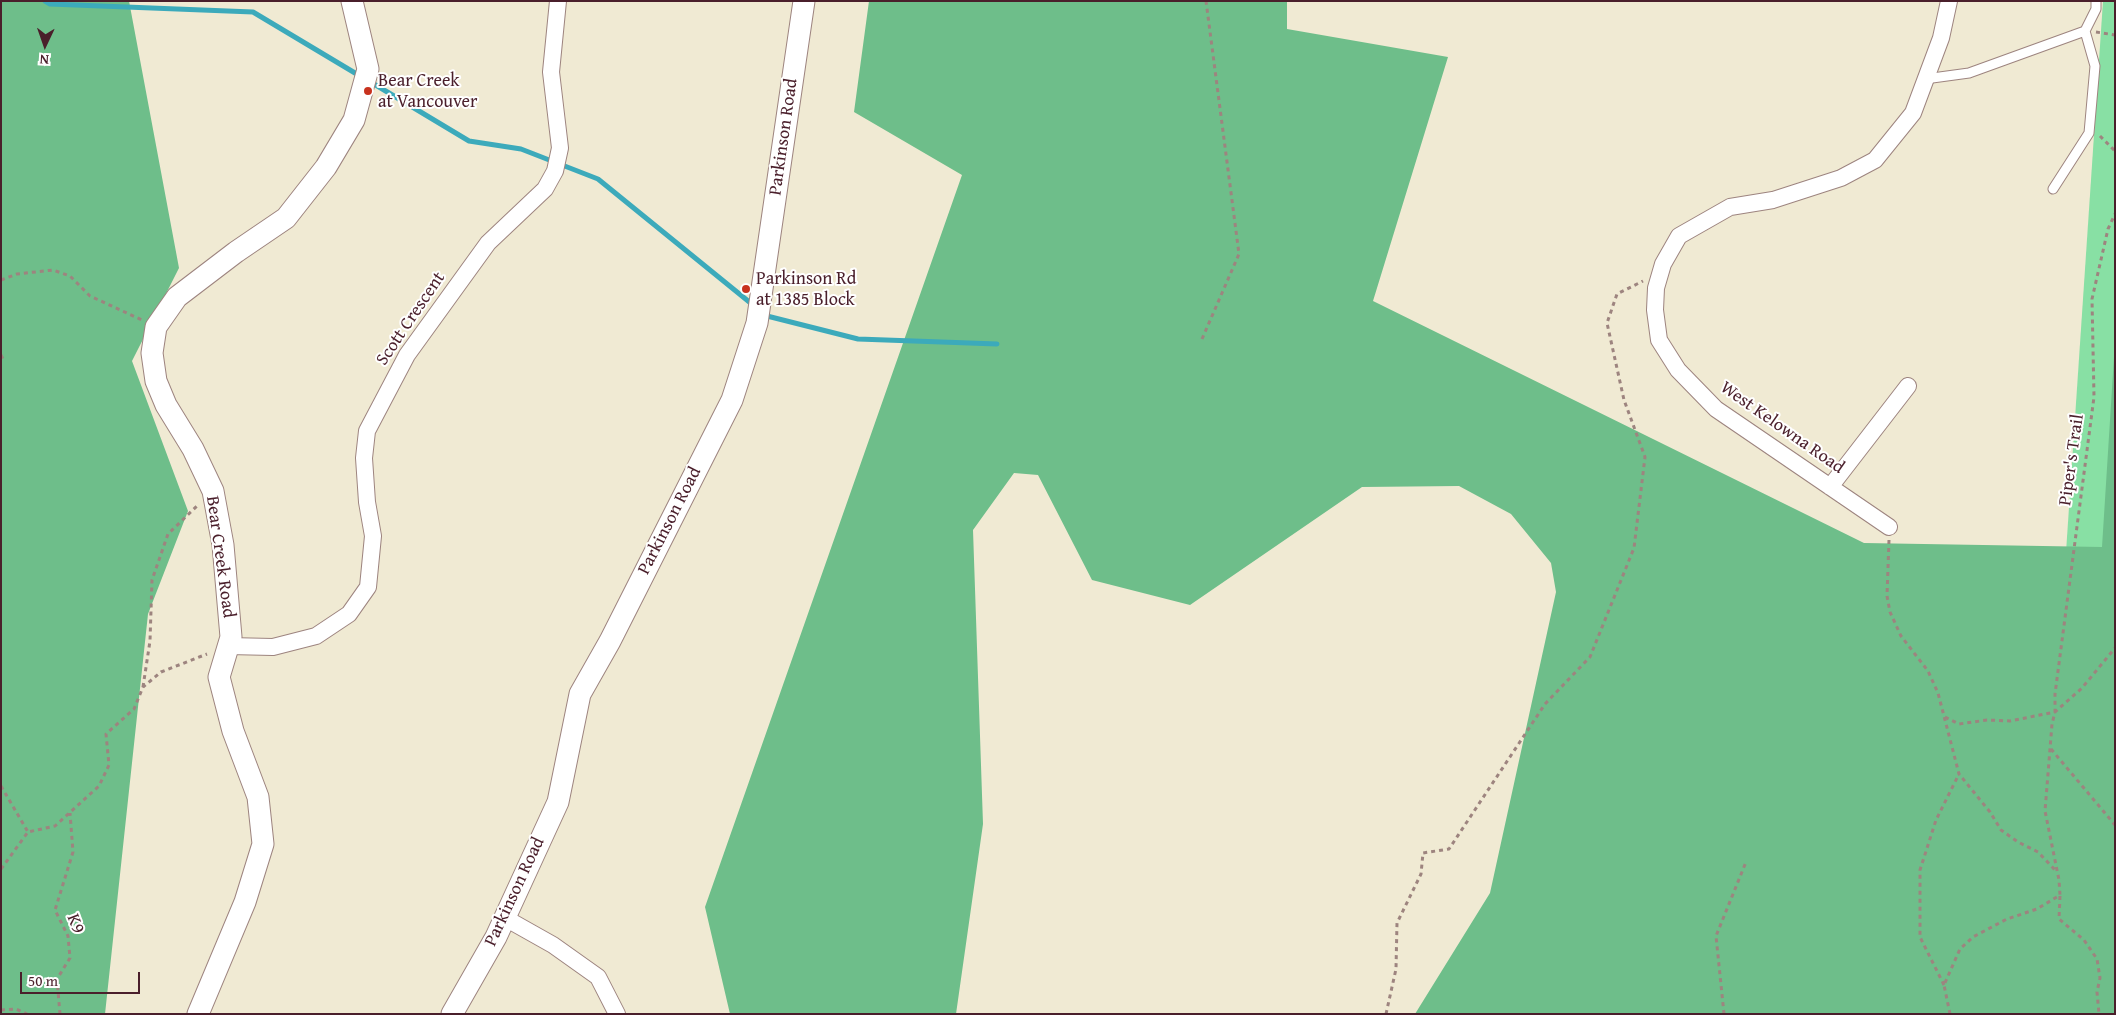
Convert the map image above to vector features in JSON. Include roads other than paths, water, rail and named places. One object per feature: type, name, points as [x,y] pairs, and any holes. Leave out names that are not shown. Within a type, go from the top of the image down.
[{"type":"street","name":"Bear Creek Road","points":[[198,1014],[245,902],[263,844],[258,797],[233,732],[220,677],[231,638],[223,545],[213,491],[193,449],[166,405],[156,381],[152,353],[156,327],[177,297],[286,218],[326,167],[354,120],[368,69],[352,1]]},
{"type":"street","name":"Scott Crescent","points":[[228,646],[273,647],[316,636],[349,614],[368,587],[373,536],[367,502],[364,458],[368,431],[412,347],[488,243],[545,189],[555,171],[560,148],[551,72],[558,1]]},
{"type":"street","name":"Parkinson Road","points":[[452,1014],[496,937],[558,802],[580,694],[610,641],[732,400],[757,323],[804,1]]},
{"type":"street","name":"West Kelowna Road","points":[[1889,527],[1716,409],[1678,370],[1659,340],[1655,310],[1656,288],[1661,271],[1679,236],[1730,207],[1773,200],[1841,178],[1875,160],[1913,114],[1941,38],[1950,1]]},
{"type":"street","points":[[1830,487],[1908,386]]},
{"type":"street","points":[[505,918],[553,945],[598,977],[617,1014]]},
{"type":"lane","points":[[2053,189],[2089,133],[2095,66],[2085,31],[2096,9],[2096,1]]},
{"type":"lane","points":[[1925,80],[1969,73],[2085,31]]},
{"type":"waterway","points":[[45,1],[50,4],[253,12],[360,76]]},
{"type":"waterway","points":[[369,81],[469,141],[521,149],[598,179],[753,305]]},
{"type":"waterway","points":[[764,314],[858,339],[997,344]]},
{"type":"place","name":"Bear Creek at Vancouver","points":[[368,91]]},
{"type":"place","name":"Parkinson Rd at 1385 Block","points":[[746,289]]}]
